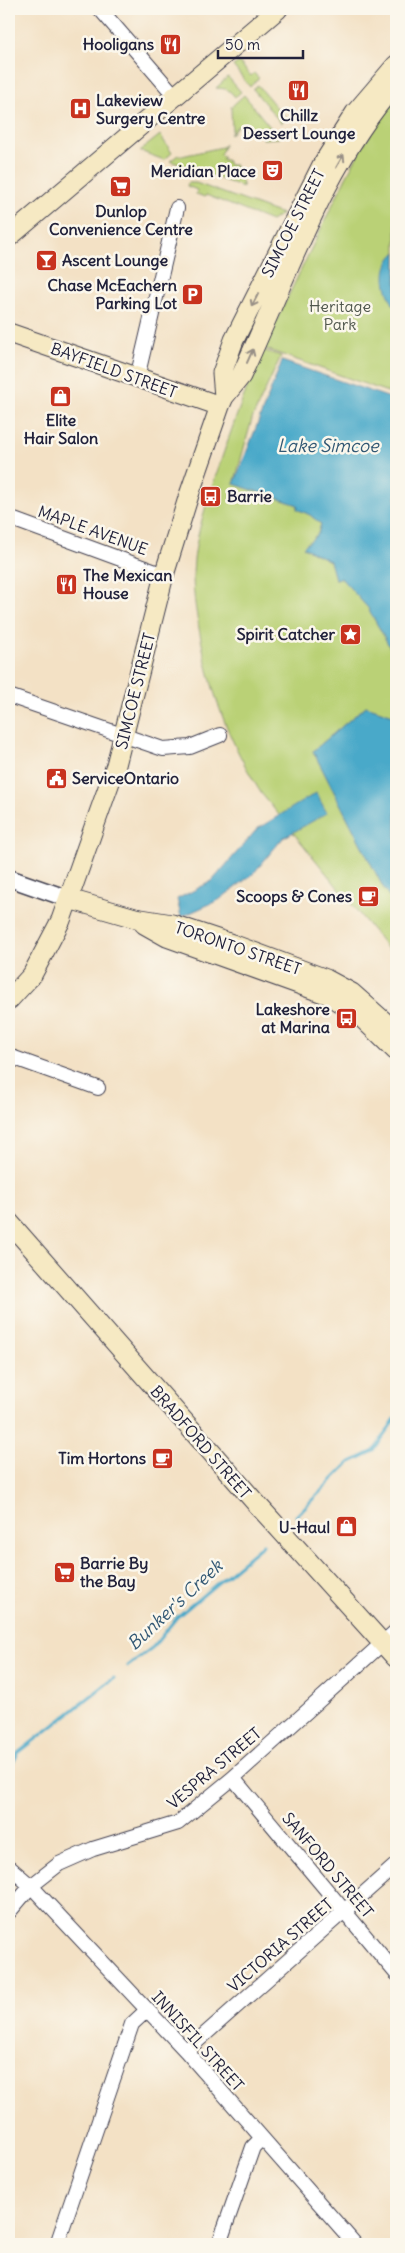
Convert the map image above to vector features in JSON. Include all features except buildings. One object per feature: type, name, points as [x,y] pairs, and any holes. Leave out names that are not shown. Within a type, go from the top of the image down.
[{"type":"main road","points":[[9,237],[278,9]]},
{"type":"main road","name":"SIMCOE STREET","points":[[222,402],[222,373],[234,340],[322,165],[355,113],[396,65]]},
{"type":"main road","name":"SIMCOE STREET","points":[[9,1000],[32,975],[61,920],[69,899],[116,765],[164,575],[189,495],[222,402],[241,376],[313,212],[340,160],[365,122],[396,83]]},
{"type":"main road","name":"BAYFIELD STREET","points":[[9,332],[137,378],[222,402]]},
{"type":"main road","name":"TORONTO STREET","points":[[69,899],[134,918],[167,937],[334,990]]},
{"type":"main road","points":[[334,990],[360,999],[396,1032]]},
{"type":"main road","points":[[334,990],[396,1051]]},
{"type":"main road","name":"BRADFORD STREET","points":[[9,1222],[258,1506],[390,1637],[396,1658]]},
{"type":"street","points":[[100,9],[175,96]]},
{"type":"street","points":[[137,378],[177,208]]},
{"type":"street","name":"MAPLE AVENUE","points":[[9,518],[164,575]]},
{"type":"street","points":[[9,696],[164,749],[190,746],[220,735]]},
{"type":"street","name":"TORONTO STREET","points":[[9,878],[69,899]]},
{"type":"street","points":[[9,1056],[98,1088]]},
{"type":"street","name":"VESPRA STREET","points":[[9,1912],[31,1886],[59,1864],[92,1849],[178,1822],[233,1778],[390,1637]]},
{"type":"street","name":"SANFORD STREET","points":[[233,1778],[396,1973]]},
{"type":"street","name":"VICTORIA STREET","points":[[186,2051],[396,1864]]},
{"type":"street","name":"INNISFIL STREET","points":[[9,1867],[31,1886],[186,2051],[355,2244]]},
{"type":"street","points":[[57,2244],[132,2024],[147,2010]]},
{"type":"street","points":[[219,2244],[253,2147],[262,2138]]},
{"type":"green space","points":[[239,62],[251,76],[254,73],[259,78],[250,87],[233,66]]},
{"type":"green space","points":[[228,77],[241,92],[235,97],[227,90],[216,88]]},
{"type":"green space","points":[[258,85],[286,119],[281,123],[253,89]]},
{"type":"green space","points":[[244,95],[279,138],[263,139],[263,135],[254,135],[253,131],[246,133],[238,125],[230,135],[232,131],[231,107]]},
{"type":"green space","name":"Heritage Park","points":[[396,99],[396,395],[263,348],[347,175],[365,142]]},
{"type":"green space","points":[[160,135],[172,153],[164,160],[140,151]]},
{"type":"green space","points":[[225,144],[220,155],[223,156],[223,160],[227,160],[229,165],[235,165],[236,173],[240,172],[243,187],[170,161],[178,155],[182,156],[222,147]]},
{"type":"green space","points":[[188,183],[196,183],[282,214],[271,221],[206,195],[205,197],[196,194],[197,190],[187,186]]},
{"type":"green space","points":[[262,350],[281,356],[252,419],[234,484],[298,505],[297,509],[310,515],[321,524],[318,534],[303,547],[330,561],[335,579],[341,578],[368,608],[396,658],[396,716],[366,706],[313,751],[383,887],[396,907],[396,959],[261,793],[223,719],[206,661],[197,619],[194,590],[195,549],[216,475]]},
{"type":"water","points":[[396,252],[396,309],[386,288],[385,273],[390,258]]},
{"type":"water","name":"Lake Simcoe","points":[[282,361],[396,400],[396,658],[368,608],[341,578],[335,579],[330,561],[303,547],[318,534],[321,524],[310,515],[297,509],[298,505],[234,484]]},
{"type":"water","points":[[366,706],[396,716],[396,907],[383,887],[313,751]]},
{"type":"water","points":[[316,793],[327,813],[283,838],[253,874],[219,900],[181,917],[177,899],[212,881],[257,829]]},
{"type":"waterway","name":"Bunker's Creek","points":[[296,1516],[349,1463],[374,1451],[396,1417]]},
{"type":"waterway","name":"Bunker's Creek","points":[[128,1666],[153,1647],[177,1617],[263,1545]]},
{"type":"waterway","name":"Bunker's Creek","points":[[9,1771],[18,1753],[114,1678]]},
{"type":"place","name":"Hooligans","points":[[170,44]]},
{"type":"place","name":"Chillz Dessert Lounge","points":[[299,91]]},
{"type":"place","name":"Lakeview Surgery Centre","points":[[80,109]]},
{"type":"place","name":"Meridian Place","points":[[272,171]]},
{"type":"place","name":"Dunlop Convenience Centre","points":[[121,187]]},
{"type":"place","name":"Ascent Lounge","points":[[46,260]]},
{"type":"place","name":"Chase McEachern Parking Lot","points":[[193,294]]},
{"type":"place","name":"Elite Hair Salon","points":[[61,396]]},
{"type":"place","name":"Barrie","points":[[211,496]]},
{"type":"place","name":"The Mexican House","points":[[67,584]]},
{"type":"place","name":"Spirit Catcher","points":[[351,634]]},
{"type":"place","name":"ServiceOntario","points":[[56,778]]},
{"type":"place","name":"Scoops & Cones","points":[[368,896]]},
{"type":"place","name":"Lakeshore at Marina","points":[[346,1018]]},
{"type":"place","name":"Tim Hortons","points":[[162,1458]]},
{"type":"place","name":"U-Haul","points":[[346,1527]]},
{"type":"place","name":"Barrie By the Bay","points":[[64,1572]]}]
